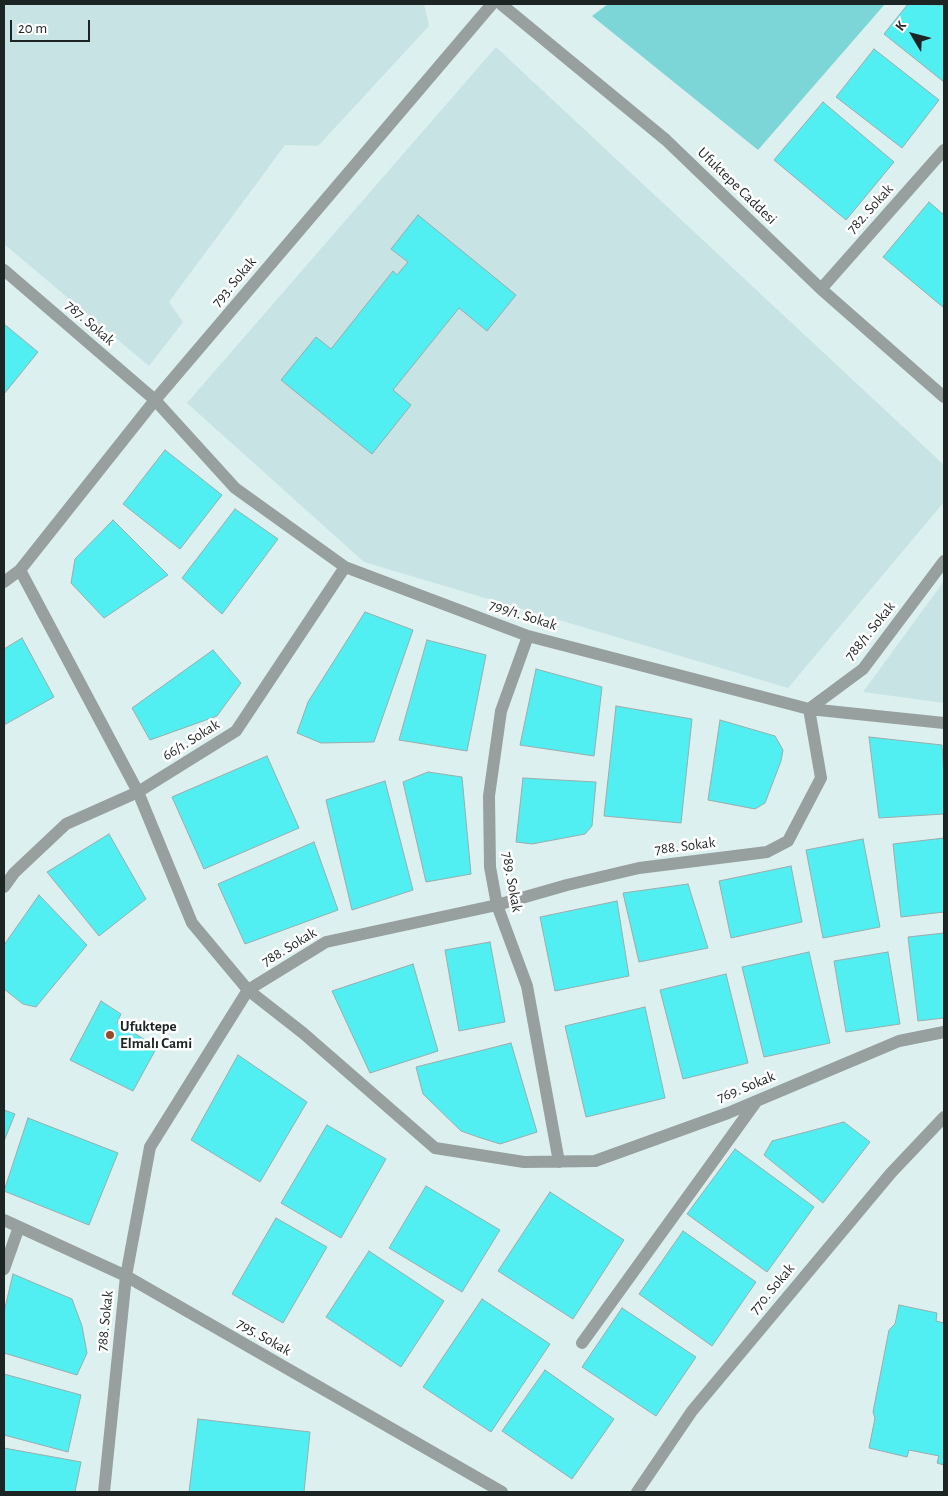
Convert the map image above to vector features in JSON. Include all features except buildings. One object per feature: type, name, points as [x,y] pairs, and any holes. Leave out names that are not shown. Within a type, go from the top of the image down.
[{"type":"street","name":"793. Sokak","points":[[4,582],[20,570],[155,400],[492,4]]},
{"type":"street","name":"Ufuktepe Caddesi","points":[[501,4],[666,140],[821,289],[944,397]]},
{"type":"street","name":"782. Sokak","points":[[821,289],[944,150]]},
{"type":"street","name":"787. Sokak","points":[[4,270],[155,400]]},
{"type":"street","name":"799/1. Sokak","points":[[155,400],[234,488],[346,567],[528,636],[809,709],[944,723]]},
{"type":"street","name":"788/1. Sokak","points":[[809,709],[864,669],[944,561]]},
{"type":"street","name":"66/1. Sokak","points":[[4,887],[14,872],[66,824],[138,792],[236,731],[346,567]]},
{"type":"street","name":"769. Sokak","points":[[20,570],[138,792],[192,924],[248,990],[303,1033],[435,1148],[524,1162],[595,1161],[757,1100],[899,1041],[944,1032]]},
{"type":"street","name":"789. Sokak","points":[[528,636],[500,711],[489,796],[490,867],[497,906],[527,986],[559,1162]]},
{"type":"street","name":"788. Sokak","points":[[104,1492],[126,1276],[150,1147],[248,990],[326,942],[497,906],[567,885],[639,868],[767,852],[788,841],[821,778],[809,709]]},
{"type":"street","points":[[582,1343],[757,1100]]},
{"type":"street","name":"770. Sokak","points":[[637,1492],[692,1411],[891,1173],[944,1117]]},
{"type":"street","name":"795. Sokak","points":[[4,1220],[126,1276],[502,1492]]},
{"type":"street","points":[[4,1269],[19,1227]]},
{"type":"shaded area","points":[[4,4],[424,4],[429,26],[318,146],[285,145],[169,302],[183,322],[149,366],[4,244]]},
{"type":"shaded area","points":[[608,4],[885,4],[758,150],[592,16]]},
{"type":"shaded area","points":[[496,47],[944,465],[944,502],[788,688],[364,562],[187,403]]},
{"type":"shaded area","points":[[944,581],[944,703],[863,692]]},
{"type":"place","name":"Ufuktepe Elmalı Cami","points":[[110,1035]]}]
